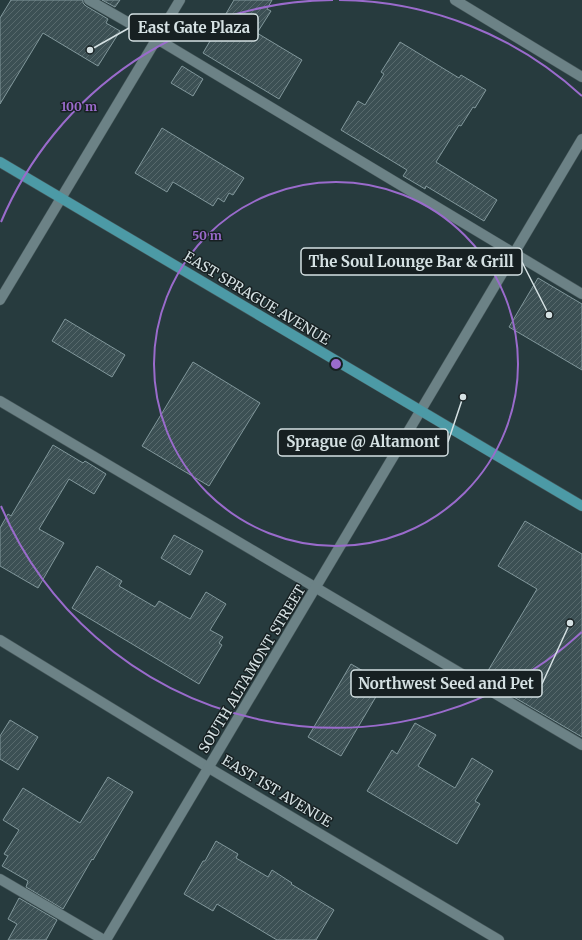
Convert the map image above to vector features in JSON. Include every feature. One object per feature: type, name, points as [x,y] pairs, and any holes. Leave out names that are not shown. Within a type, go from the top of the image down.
[{"type":"main road","name":"EAST SPRAGUE AVENUE","points":[[0,162],[582,506]]},
{"type":"street","points":[[89,0],[582,294]]},
{"type":"street","points":[[0,300],[180,0]]},
{"type":"street","points":[[455,0],[582,78]]},
{"type":"street","name":"SOUTH ALTAMONT STREET","points":[[105,940],[209,768],[582,138]]},
{"type":"street","points":[[0,401],[582,745]]},
{"type":"street","name":"EAST 1ST AVENUE","points":[[0,640],[209,768],[499,940]]},
{"type":"street","points":[[0,879],[105,940]]},
{"type":"building","points":[[11,0],[83,0],[83,3],[86,6],[108,19],[106,23],[120,31],[98,66],[43,33],[0,104],[0,18]]},
{"type":"building","points":[[102,0],[120,0],[115,7]]},
{"type":"building","points":[[234,0],[272,0],[267,9],[271,11],[257,33],[302,60],[279,99],[203,53]]},
{"type":"building","points":[[400,42],[459,78],[461,75],[486,90],[475,108],[473,107],[461,126],[459,125],[436,162],[497,200],[484,221],[426,186],[425,189],[403,176],[407,170],[341,130],[358,101],[365,105],[384,74],[381,72]]},
{"type":"building","points":[[182,66],[203,79],[193,96],[171,83]]},
{"type":"building","points":[[162,128],[244,178],[233,195],[229,193],[224,202],[218,198],[213,206],[173,182],[167,192],[135,173]]},
{"type":"building","points":[[538,278],[582,304],[582,370],[509,327]]},
{"type":"building","points":[[65,319],[125,355],[112,377],[52,341]]},
{"type":"building","points":[[193,362],[260,403],[209,486],[142,446]]},
{"type":"building","points":[[53,445],[83,463],[85,461],[106,474],[94,494],[69,479],[39,529],[64,543],[38,588],[0,566],[0,528],[8,514],[11,516]]},
{"type":"building","points":[[525,521],[582,554],[582,737],[483,679],[537,589],[498,566]]},
{"type":"building","points":[[174,535],[203,551],[190,575],[161,558]]},
{"type":"building","points":[[97,566],[122,581],[119,586],[155,607],[159,601],[190,619],[206,592],[226,604],[210,630],[223,637],[219,643],[222,645],[199,684],[72,608]]},
{"type":"building","points":[[351,664],[384,683],[341,756],[308,737]]},
{"type":"building","points":[[10,720],[38,737],[18,770],[0,759],[0,736]]},
{"type":"building","points":[[415,723],[436,735],[418,766],[455,788],[472,758],[493,771],[475,801],[480,804],[457,844],[367,791],[392,750],[397,754]]},
{"type":"building","points":[[108,777],[133,792],[63,909],[26,887],[28,881],[2,866],[8,856],[4,854],[19,830],[3,820],[23,788],[80,823]]},
{"type":"building","points":[[216,841],[238,854],[236,858],[268,877],[272,870],[292,883],[291,884],[334,910],[316,940],[277,940],[217,904],[213,911],[184,894]]},
{"type":"building","points":[[19,898],[57,920],[46,940],[8,940],[17,924],[8,919]]},
{"type":"place","name":"East Gate Plaza","points":[[90,50]]},
{"type":"place","name":"The Soul Lounge Bar & Grill","points":[[549,315]]},
{"type":"place","name":"Sprague @ Altamont","points":[[463,397]]},
{"type":"place","name":"Northwest Seed and Pet","points":[[570,623]]}]
